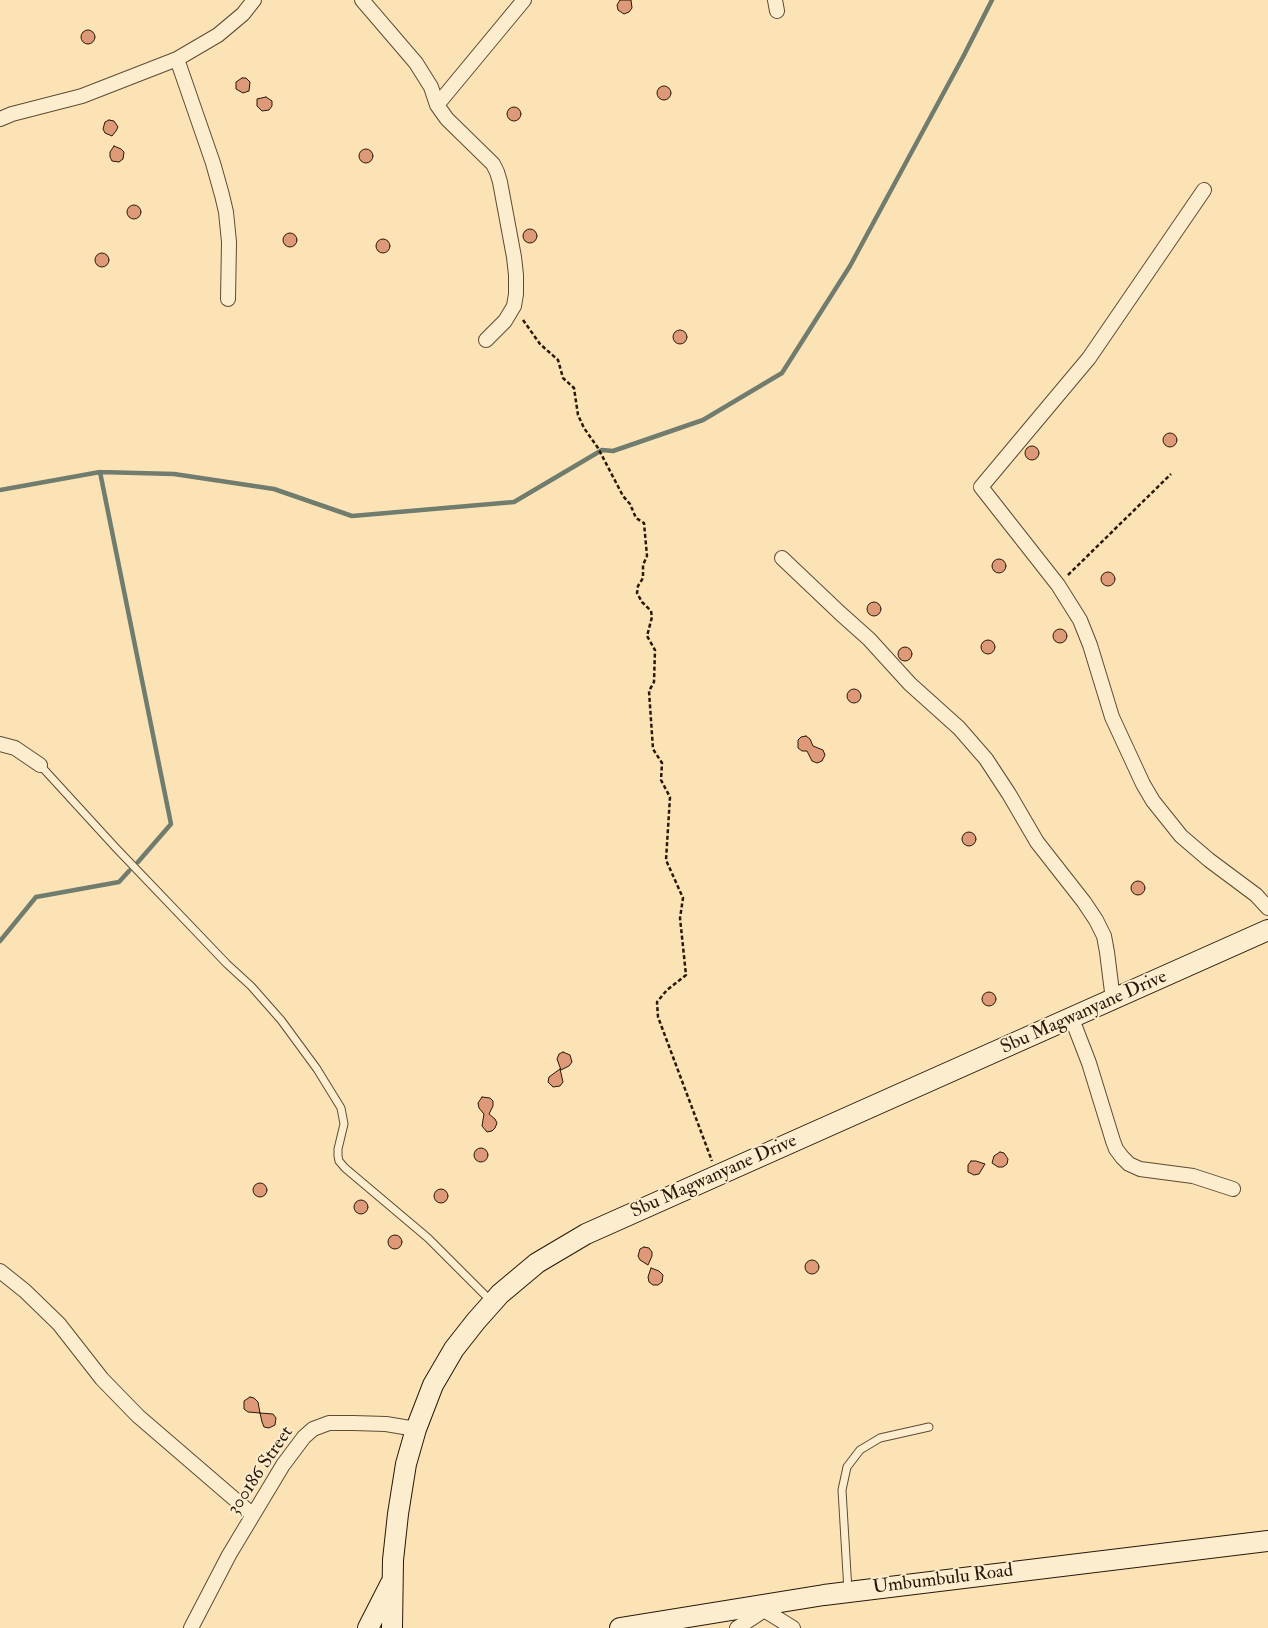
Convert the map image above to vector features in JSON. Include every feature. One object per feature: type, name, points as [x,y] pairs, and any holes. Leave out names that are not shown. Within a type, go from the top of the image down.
[{"type":"main road","name":"Sbu Magwanyane Drive","points":[[395,1623],[393,1580],[398,1514],[406,1464],[416,1430],[433,1385],[454,1349],[492,1302],[537,1263],[586,1234],[1268,930]]},
{"type":"main road","name":"Umbumbulu Road","points":[[620,1628],[770,1606],[848,1592],[1268,1541]]},
{"type":"main road","points":[[368,1628],[393,1580]]},
{"type":"street","points":[[0,119],[12,114],[82,96],[177,58],[218,35],[243,14],[254,0]]},
{"type":"street","points":[[362,0],[416,63],[431,87],[437,105],[447,119],[493,164],[497,172],[516,275],[516,294],[514,306],[505,321],[486,340]]},
{"type":"street","points":[[437,105],[524,0]]},
{"type":"street","points":[[177,58],[213,163],[226,212],[228,299]]},
{"type":"street","points":[[1204,190],[1089,358],[981,487],[1058,585],[1080,620],[1112,717],[1143,784],[1153,801],[1181,836],[1209,860],[1256,895],[1268,908]]},
{"type":"street","points":[[782,558],[869,638],[910,684],[959,728],[986,759],[1037,842],[1096,920],[1104,936],[1108,952],[1113,1000]]},
{"type":"street","points":[[0,744],[15,748],[40,765]]},
{"type":"street","points":[[1072,1019],[1089,1063],[1112,1141],[1122,1157],[1129,1164],[1140,1169],[1193,1176],[1233,1189]]},
{"type":"street","points":[[0,1271],[25,1291],[60,1324],[102,1379],[138,1416],[253,1515]]},
{"type":"street","name":"300186 Street","points":[[191,1628],[229,1555],[283,1465],[304,1437],[320,1425],[328,1423],[386,1424],[416,1430]]},
{"type":"street","points":[[737,1628],[770,1606],[793,1628]]},
{"type":"lane","points":[[40,765],[116,848],[227,964],[251,986],[281,1020],[341,1108],[344,1124],[338,1149],[339,1161],[428,1238],[492,1302]]},
{"type":"lane","points":[[848,1592],[842,1490],[847,1467],[860,1450],[880,1438],[929,1427]]},
{"type":"path","points":[[514,306],[540,344],[558,360],[563,378],[574,388],[578,415],[584,428],[598,448],[636,518],[644,523],[647,556],[643,565],[643,578],[636,593],[650,611],[652,617],[647,636],[655,650],[654,682],[649,691],[653,749],[662,763],[661,780],[670,797],[666,860],[683,898],[680,918],[686,975],[667,990],[657,1002],[658,1018],[718,1175]]},
{"type":"path","points":[[1058,585],[1171,474]]},
{"type":"building","points":[[620,0],[631,0],[632,8],[629,12],[624,14],[618,10],[617,5]]},
{"type":"building","points":[[85,30],[91,30],[95,37],[91,44],[85,44],[81,40],[81,34]]},
{"type":"building","points":[[246,78],[250,82],[249,91],[243,93],[236,89],[236,82]]},
{"type":"building","points":[[661,86],[667,86],[671,93],[667,100],[661,100],[657,96],[657,90]]},
{"type":"building","points":[[266,97],[272,101],[272,106],[269,110],[262,111],[257,106],[257,99]]},
{"type":"building","points":[[511,107],[517,107],[521,114],[517,121],[511,121],[507,117],[507,111]]},
{"type":"building","points":[[109,120],[114,121],[118,127],[112,136],[105,133],[103,129],[105,122]]},
{"type":"building","points":[[114,146],[124,152],[123,159],[119,162],[112,161],[110,157],[110,152]]},
{"type":"building","points":[[363,149],[369,149],[373,156],[369,163],[363,163],[359,159],[359,153]]},
{"type":"building","points":[[131,205],[137,205],[141,212],[137,219],[131,219],[127,215],[127,209]]},
{"type":"building","points":[[527,229],[533,229],[537,236],[533,243],[527,243],[523,239],[523,233]]},
{"type":"building","points":[[287,233],[293,233],[297,240],[293,247],[287,247],[283,243],[283,237]]},
{"type":"building","points":[[380,239],[386,239],[390,246],[386,253],[380,253],[376,249],[376,243]]},
{"type":"building","points":[[99,253],[105,253],[109,260],[105,267],[99,267],[95,263],[95,257]]},
{"type":"building","points":[[677,330],[683,330],[687,337],[683,344],[677,344],[673,340],[673,334]]},
{"type":"building","points":[[1167,433],[1173,433],[1177,440],[1173,447],[1167,447],[1163,443],[1163,437]]},
{"type":"building","points":[[1029,446],[1035,446],[1039,453],[1035,460],[1029,460],[1025,456],[1025,450]]},
{"type":"building","points":[[996,559],[1002,559],[1006,566],[1002,573],[996,573],[992,569],[992,563]]},
{"type":"building","points":[[1105,572],[1111,572],[1115,579],[1111,586],[1105,586],[1101,582],[1101,576]]},
{"type":"building","points":[[871,602],[877,602],[881,609],[877,616],[871,616],[867,612],[867,606]]},
{"type":"building","points":[[1057,629],[1063,629],[1067,636],[1063,643],[1057,643],[1053,639],[1053,633]]},
{"type":"building","points":[[985,640],[991,640],[995,647],[991,654],[985,654],[981,650],[981,644]]},
{"type":"building","points":[[902,647],[908,647],[912,654],[908,661],[902,661],[898,657],[898,651]]},
{"type":"building","points":[[851,689],[857,689],[861,696],[857,703],[851,703],[847,699],[847,693]]},
{"type":"building","points":[[806,736],[810,739],[813,746],[823,750],[825,755],[822,761],[817,763],[812,761],[807,751],[802,751],[798,748],[798,740]]},
{"type":"building","points":[[966,832],[972,832],[976,839],[972,846],[966,846],[962,842],[962,836]]},
{"type":"building","points":[[1135,881],[1141,881],[1145,888],[1141,895],[1135,895],[1131,891],[1131,885]]},
{"type":"building","points":[[986,992],[992,992],[996,999],[992,1006],[986,1006],[982,1002],[982,996]]},
{"type":"building","points":[[563,1052],[570,1055],[572,1062],[561,1070],[557,1059],[559,1054]]},
{"type":"building","points":[[560,1069],[563,1082],[560,1086],[553,1087],[548,1082],[549,1077]]},
{"type":"building","points":[[482,1097],[490,1098],[493,1101],[489,1114],[497,1123],[492,1131],[487,1132],[482,1126],[484,1114],[479,1108],[478,1103]]},
{"type":"building","points":[[478,1148],[484,1148],[488,1155],[484,1162],[478,1162],[474,1158],[474,1152]]},
{"type":"building","points":[[1000,1152],[1004,1153],[1008,1159],[1007,1164],[1003,1167],[998,1167],[992,1163],[994,1156]]},
{"type":"building","points":[[971,1161],[985,1164],[979,1174],[974,1175],[968,1172],[968,1165]]},
{"type":"building","points":[[257,1183],[263,1183],[267,1190],[263,1197],[257,1197],[253,1193],[253,1187]]},
{"type":"building","points":[[438,1189],[444,1189],[448,1196],[444,1203],[438,1203],[434,1199],[434,1193]]},
{"type":"building","points":[[358,1200],[364,1200],[368,1207],[364,1214],[358,1214],[354,1210],[354,1204]]},
{"type":"building","points":[[392,1235],[398,1235],[402,1242],[398,1249],[392,1249],[388,1245],[388,1239]]},
{"type":"building","points":[[644,1247],[649,1248],[652,1252],[648,1265],[640,1260],[638,1256],[640,1249]]},
{"type":"building","points":[[809,1260],[815,1260],[819,1267],[815,1274],[809,1274],[805,1270],[805,1264]]},
{"type":"building","points":[[651,1268],[663,1275],[662,1282],[658,1285],[653,1285],[649,1282],[648,1277]]},
{"type":"building","points":[[250,1397],[258,1402],[260,1413],[248,1412],[244,1409],[244,1401]]},
{"type":"building","points":[[260,1413],[273,1414],[276,1418],[275,1425],[269,1428],[264,1427]]},
{"type":"waterway","points":[[0,490],[100,472],[174,474],[274,489],[352,516],[514,502],[602,450],[613,451],[703,420],[782,373],[850,266],[992,0]]},
{"type":"waterway","points":[[100,472],[171,824],[138,862]]},
{"type":"waterway","points":[[0,941],[36,897],[119,882],[129,871]]}]
